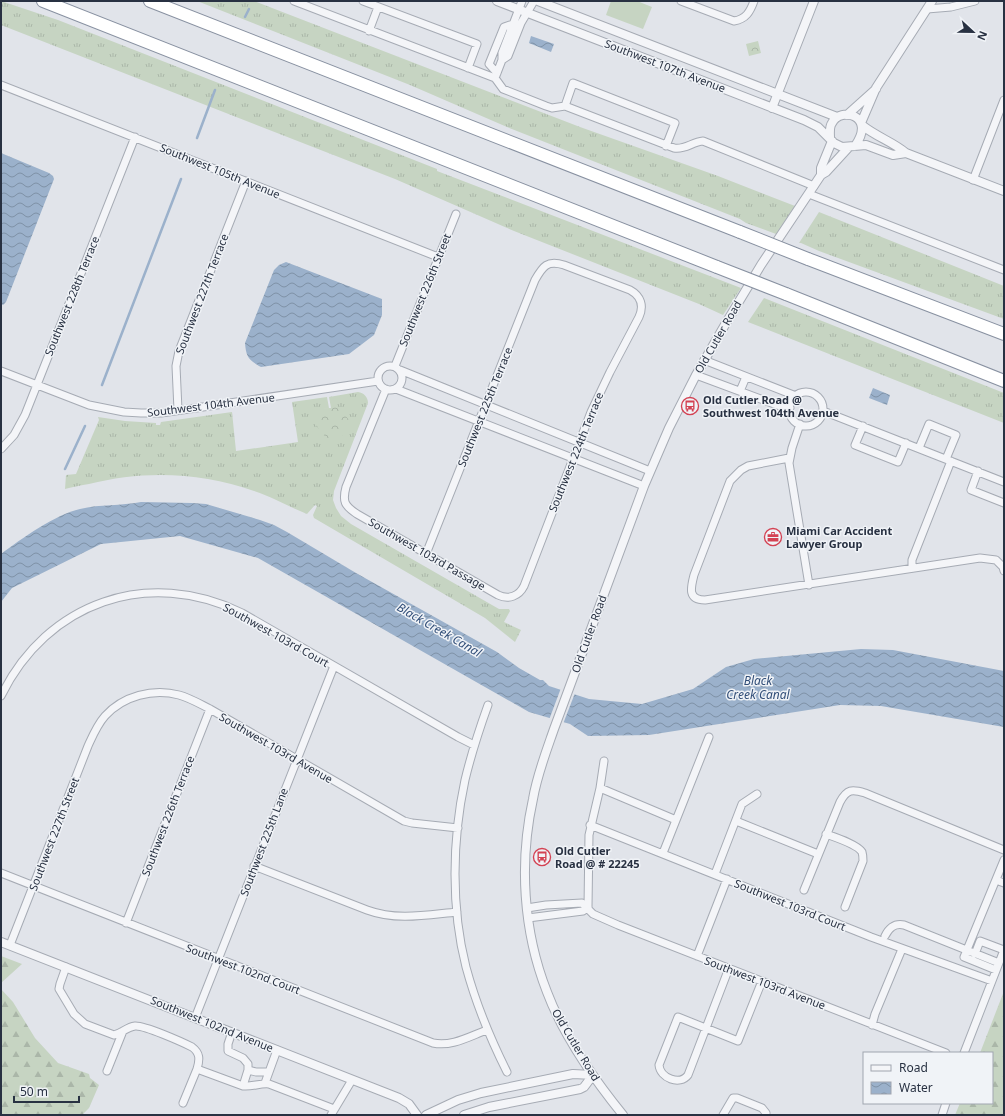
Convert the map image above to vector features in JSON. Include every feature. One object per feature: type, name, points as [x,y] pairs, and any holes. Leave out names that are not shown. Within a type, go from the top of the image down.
[{"type":"highway","points":[[43,1],[1004,381]]},
{"type":"highway","points":[[150,1],[808,259],[961,316],[1004,334]]},
{"type":"highway","points":[[961,316],[1004,330]]},
{"type":"street","points":[[294,1],[468,68],[496,76]]},
{"type":"street","points":[[363,1],[477,44],[468,68]]},
{"type":"street","name":"Southwest 107th Avenue","points":[[497,1],[529,6],[778,94],[837,117]]},
{"type":"street","points":[[522,1],[529,6]]},
{"type":"street","points":[[681,1],[731,20],[739,20],[748,13],[754,1]]},
{"type":"street","points":[[772,108],[814,1]]},
{"type":"street","points":[[852,147],[862,134],[862,125],[876,88],[932,1]]},
{"type":"street","points":[[927,9],[951,7],[975,1]]},
{"type":"street","points":[[496,76],[502,60],[502,53],[513,24],[529,6]]},
{"type":"street","points":[[502,60],[508,56],[529,6]]},
{"type":"street","name":"Southwest 107th Avenue","points":[[529,6],[814,125],[831,139]]},
{"type":"street","points":[[369,31],[378,7]]},
{"type":"street","points":[[513,24],[504,27],[490,64],[503,89],[552,108],[564,106],[666,146],[679,149],[697,141],[703,141],[814,186]]},
{"type":"street","points":[[564,106],[574,83],[675,123],[666,146]]},
{"type":"street","name":"Southwest 105th Avenue","points":[[1,85],[438,257]]},
{"type":"street","points":[[847,115],[876,88]]},
{"type":"street","points":[[973,180],[1004,100]]},
{"type":"street","points":[[906,153],[893,155],[870,146],[839,146],[831,139],[831,125],[837,117],[847,115],[855,117],[862,125],[874,134],[897,145],[906,153],[1004,191]]},
{"type":"street","name":"Southwest 228th Terrace","points":[[1,449],[20,426],[135,137]]},
{"type":"street","name":"Old Cutler Road","points":[[821,175],[821,168],[831,139]]},
{"type":"street","name":"Old Cutler Road","points":[[623,1115],[593,1075],[566,1033],[547,992],[535,953],[528,918],[525,865],[528,826],[536,782],[554,729],[644,486],[669,428],[704,360],[761,266],[821,175],[852,147]]},
{"type":"street","name":"Southwest 227th Terrace","points":[[178,410],[176,366],[179,351],[246,181]]},
{"type":"street","points":[[809,194],[1004,270]]},
{"type":"street","name":"Southwest 226th Street","points":[[397,368],[438,257],[456,214]]},
{"type":"street","name":"Southwest 225th Terrace","points":[[426,554],[535,280],[542,268],[549,264],[557,263],[564,265],[630,290],[639,297],[642,305]]},
{"type":"street","name":"Southwest 224th Terrace","points":[[511,597],[519,593],[524,586],[579,443],[610,372],[639,318],[642,305]]},
{"type":"street","points":[[704,360],[796,396]]},
{"type":"street","points":[[397,368],[402,373],[402,380],[399,386],[393,390],[386,389],[378,381],[378,375],[382,368],[390,365],[650,471]]},
{"type":"street","name":"Southwest 104th Avenue","points":[[1,371],[77,401],[100,408],[142,413],[161,413],[378,381]]},
{"type":"street","points":[[696,375],[777,405],[790,408]]},
{"type":"street","points":[[740,391],[746,377]]},
{"type":"street","points":[[396,388],[644,486]]},
{"type":"street","name":"Southwest 103rd Passage","points":[[386,389],[346,487],[344,497],[346,504],[357,514],[498,595],[511,597]]},
{"type":"street","points":[[801,393],[812,393],[820,400],[823,411],[819,420],[810,425],[800,424],[792,418],[790,403],[796,396],[801,393]]},
{"type":"street","points":[[823,411],[1004,482]]},
{"type":"street","points":[[800,424],[789,458],[809,585]]},
{"type":"street","points":[[912,568],[912,560],[956,435],[929,424],[919,448]]},
{"type":"street","points":[[863,426],[855,445],[862,448],[898,462],[906,443]]},
{"type":"street","points":[[789,458],[748,466],[735,475],[727,487],[694,575],[691,590],[693,596],[705,600],[980,558],[991,558],[1000,563],[1004,571]]},
{"type":"street","points":[[978,472],[971,490],[1004,503]]},
{"type":"street","name":"Southwest 103rd Court","points":[[1,696],[14,672],[28,654],[44,638],[76,614],[92,606],[116,598],[132,595],[158,593],[190,595],[211,600],[229,607],[258,622],[474,746]]},
{"type":"street","name":"Southwest 225th Lane","points":[[195,1018],[334,666]]},
{"type":"street","name":"Southwest 103rd Avenue","points":[[99,724],[110,711],[125,701],[138,696],[152,692],[165,692],[180,695],[210,709],[404,821],[458,828]]},
{"type":"street","points":[[488,705],[474,746],[465,781],[458,828],[455,866],[457,912],[466,967],[475,998],[487,1030],[507,1072]]},
{"type":"street","name":"Southwest 226th Terrace","points":[[126,922],[210,709]]},
{"type":"street","name":"Southwest 227th Street","points":[[10,946],[88,746],[99,724]]},
{"type":"street","points":[[663,853],[709,737]]},
{"type":"street","points":[[528,918],[583,911],[588,907],[590,825],[600,788],[604,760]]},
{"type":"street","points":[[600,788],[676,820]]},
{"type":"street","points":[[804,890],[843,796],[852,791],[865,793],[1004,850]]},
{"type":"street","points":[[715,874],[742,804],[757,794]]},
{"type":"street","points":[[736,821],[818,854]]},
{"type":"street","name":"Southwest 103rd Court","points":[[590,825],[902,949],[992,982]]},
{"type":"street","points":[[826,834],[855,846],[862,852],[863,861],[845,907]]},
{"type":"street","points":[[966,954],[1000,876],[1004,860]]},
{"type":"street","points":[[254,866],[382,915],[418,917],[457,912]]},
{"type":"street","name":"Southwest 102nd Court","points":[[1,873],[433,1043],[452,1043],[487,1030]]},
{"type":"street","points":[[1000,876],[1004,883]]},
{"type":"street","points":[[697,956],[727,879]]},
{"type":"street","name":"Southwest 103rd Avenue","points":[[527,908],[546,905],[582,903],[588,907],[593,914],[943,1052]]},
{"type":"street","points":[[885,936],[890,927],[900,924],[997,967]]},
{"type":"street","points":[[964,1052],[1004,950],[980,941],[975,954]]},
{"type":"street","name":"Southwest 102nd Avenue","points":[[1,942],[403,1100],[411,1106],[417,1115]]},
{"type":"street","points":[[872,1025],[875,1014],[902,949]]},
{"type":"street","points":[[966,954],[975,954],[997,967]]},
{"type":"street","points":[[66,967],[59,989],[74,1014],[82,1023],[111,1034],[118,1034],[128,1028],[140,1026],[188,1045],[195,1050],[198,1054],[199,1062],[183,1103]]},
{"type":"street","points":[[729,968],[706,1029],[686,1078],[678,1080],[664,1075],[661,1072],[659,1065],[678,1017],[706,1029],[738,1041],[762,981]]},
{"type":"street","points":[[107,1071],[123,1031]]},
{"type":"street","points":[[232,1032],[228,1051],[245,1060],[248,1064],[248,1070],[243,1086]]},
{"type":"street","points":[[265,1083],[277,1050]]},
{"type":"street","points":[[197,1069],[243,1086],[249,1087],[265,1083],[274,1085],[333,1112],[352,1080]]},
{"type":"street","points":[[248,1070],[256,1072],[269,1072]]},
{"type":"street","points":[[426,1115],[458,1100],[481,1093],[573,1074],[593,1075]]},
{"type":"street","points":[[464,1115],[489,1107],[580,1089],[584,1087],[593,1075]]},
{"type":"street","points":[[723,1115],[733,1098],[737,1098],[762,1108],[766,1113]]},
{"type":"street","points":[[942,1115],[946,1104]]},
{"type":"green space","points":[[1,1],[58,20],[437,169],[437,171],[741,288],[723,315],[699,304],[514,231],[395,179],[1,25]]},
{"type":"green space","points":[[197,1],[254,1],[580,127],[718,176],[795,206],[776,234],[507,127],[410,85]]},
{"type":"green space","points":[[611,1],[637,1],[652,7],[643,29],[606,15]]},
{"type":"green space","points":[[758,41],[761,53],[749,56],[746,44]]},
{"type":"green space","points":[[819,212],[1004,286],[1004,319],[799,243]]},
{"type":"green space","points":[[764,298],[1004,393],[1004,423],[748,322]]},
{"type":"green space","points":[[358,392],[362,393],[368,401],[334,491],[333,500],[341,516],[351,524],[499,609],[509,609],[510,611],[504,622],[521,630],[515,642],[485,618],[314,518],[313,515],[317,506],[315,505],[307,514],[268,496],[234,485],[213,480],[172,475],[130,477],[65,489],[66,475],[76,474],[99,420],[98,417],[125,421],[156,423],[156,425],[160,425],[161,422],[232,412],[236,451],[298,442],[292,402],[327,397],[329,408],[322,409],[331,408],[329,397]]},
{"type":"green space","points":[[338,407],[349,420],[342,436],[327,439],[315,424],[322,409]]},
{"type":"green space","points":[[1,956],[22,964],[1,983]]},
{"type":"green space","points":[[1,989],[13,1002],[35,1038],[58,1063],[89,1074],[90,1078],[99,1085],[89,1108],[82,1115],[1,1115]]},
{"type":"green space","points":[[1004,991],[1004,1115],[955,1115],[960,1104],[993,1104],[993,1052],[980,1052]]},
{"type":"water","points":[[531,36],[554,44],[551,52],[529,43]]},
{"type":"water","points":[[1,153],[49,173],[54,179],[6,302],[3,305],[1,304]]},
{"type":"water","points":[[286,262],[382,299],[382,315],[374,335],[349,354],[261,367],[250,360],[246,351],[245,343],[274,270],[279,265]]},
{"type":"water","points":[[873,388],[890,395],[887,405],[869,398]]},
{"type":"water","name":"Black Creek Canal","points":[[141,502],[206,504],[274,525],[497,652],[519,668],[540,680],[543,680],[549,686],[589,699],[642,704],[693,689],[726,667],[754,659],[861,649],[893,650],[1004,671],[1004,727],[881,706],[840,705],[649,735],[588,736],[570,724],[529,712],[258,558],[180,536],[101,544],[12,588],[1,602],[1,554],[18,541],[50,521],[80,509],[95,506]]},
{"type":"pier","points":[[561,688],[575,693],[563,724],[549,720]]},
{"type":"waterway","points":[[245,17],[249,9]]},
{"type":"waterway","points":[[197,138],[215,90]]},
{"type":"waterway","points":[[102,385],[181,179]]},
{"type":"waterway","points":[[65,469],[85,426]]},
{"type":"place","name":"Old Cutler Road @ Southwest 104th Avenue","points":[[690,406]]},
{"type":"place","name":"Miami Car Accident Lawyer Group","points":[[773,537]]},
{"type":"place","name":"Old Cutler Road @ # 22245","points":[[542,857]]}]
